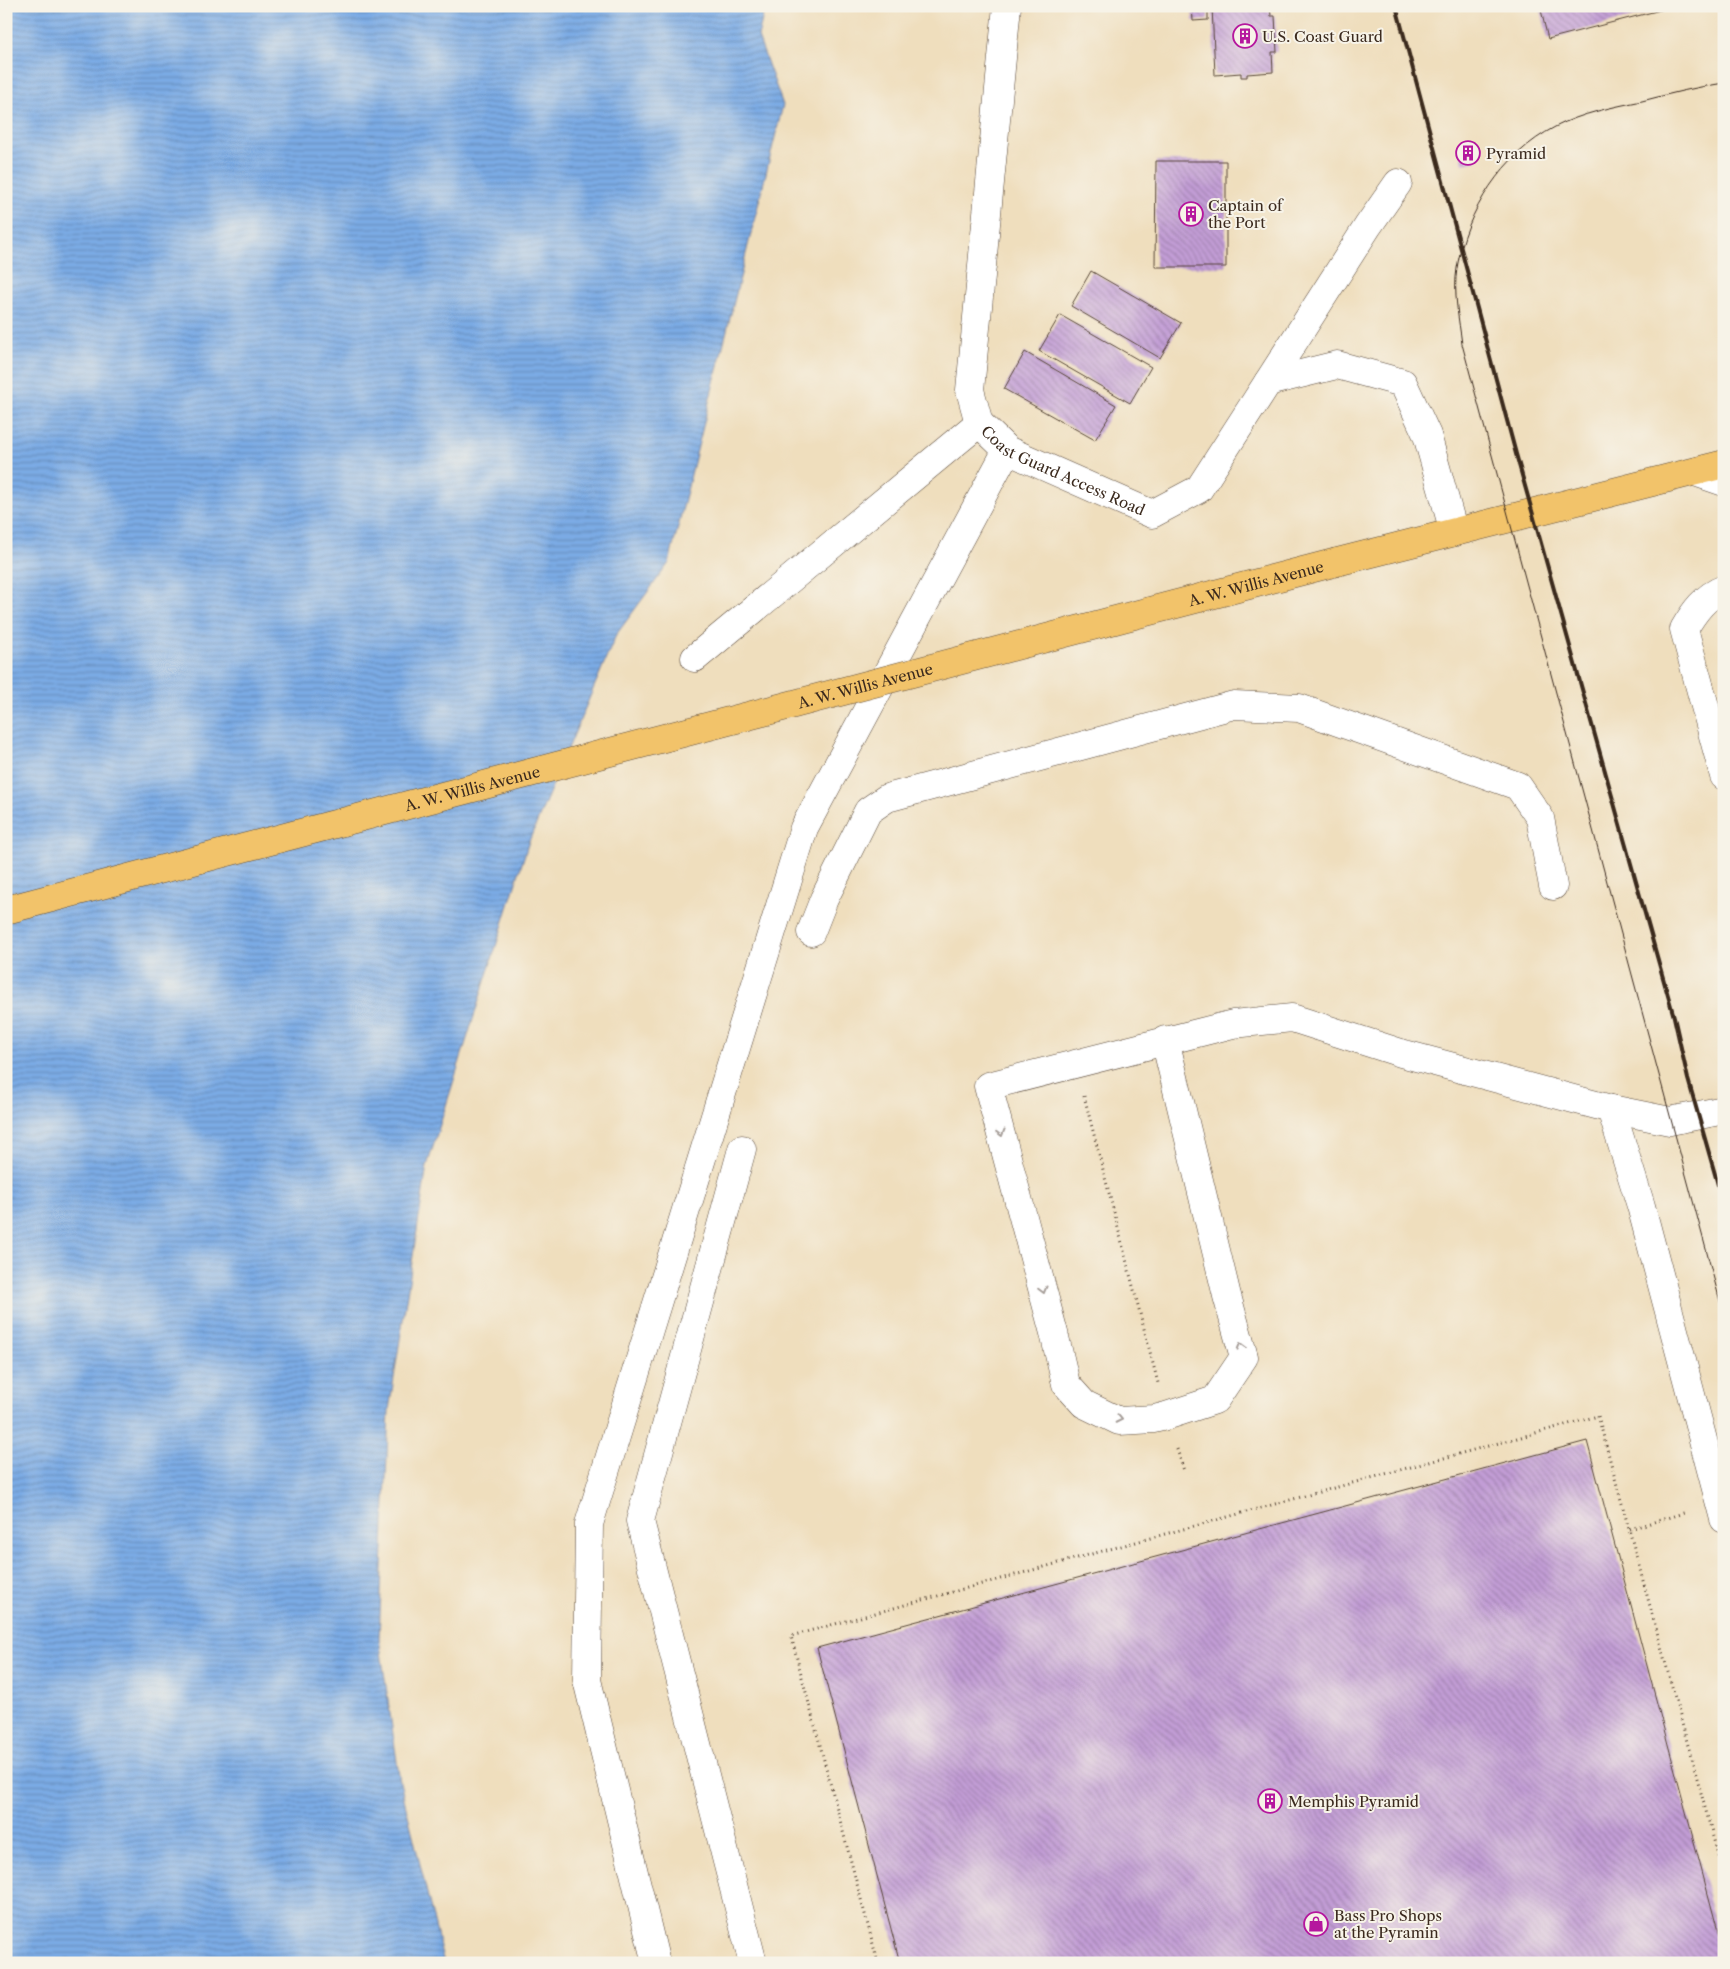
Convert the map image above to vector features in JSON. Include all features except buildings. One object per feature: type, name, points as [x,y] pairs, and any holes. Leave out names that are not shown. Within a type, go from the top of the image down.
[{"type":"main road","name":"A. W. Willis Avenue","points":[[6,910],[1337,562],[1724,464]]},
{"type":"street","name":"Coast Guard Access Road","points":[[1007,6],[970,390],[979,423],[1007,450],[1152,514],[1199,489],[1268,382]]},
{"type":"street","points":[[1268,382],[1368,226],[1398,183]]},
{"type":"street","points":[[1268,382],[1337,365],[1403,383],[1427,435],[1454,532]]},
{"type":"street","points":[[695,658],[979,423]]},
{"type":"street","points":[[656,1963],[587,1680],[589,1524],[804,828],[1007,450]]},
{"type":"street","points":[[1695,472],[1724,482]]},
{"type":"street","points":[[1724,589],[1713,593],[1694,612],[1684,629],[1724,776]]},
{"type":"street","points":[[811,932],[824,899],[868,811],[887,798],[1234,704],[1299,708],[1518,786],[1540,818],[1553,886]]},
{"type":"street","points":[[1165,1040],[1227,1296],[1244,1357],[1215,1400],[1154,1419],[1119,1422],[1084,1404],[1066,1384],[988,1086],[1165,1040],[1233,1024],[1292,1018],[1401,1053],[1611,1109],[1670,1121],[1724,1110]]},
{"type":"street","points":[[1611,1109],[1641,1206],[1721,1510]]},
{"type":"street","points":[[742,1150],[640,1521],[752,1963]]},
{"type":"path","points":[[1076,1064],[1166,1416],[1184,1470]]},
{"type":"path","points":[[878,1963],[790,1636],[1598,1416],[1724,1877]]},
{"type":"path","points":[[1630,1529],[1721,1510]]},
{"type":"water","points":[[6,6],[765,6],[758,37],[783,105],[669,563],[616,635],[529,841],[427,1166],[389,1410],[379,1638],[400,1782],[444,1963],[6,1963]]},
{"type":"tram line","points":[[1724,83],[1587,114],[1565,122],[1536,138],[1504,168],[1478,205],[1462,247],[1456,277],[1457,306],[1462,344],[1724,1316]]},
{"type":"railway","points":[[1396,6],[1516,454],[1674,1017],[1688,1079],[1724,1206]]},
{"type":"place","name":"U.S. Coast Guard","points":[[1245,36]]},
{"type":"place","name":"Pyramid","points":[[1468,153]]},
{"type":"place","name":"Captain of the Port","points":[[1191,214]]},
{"type":"place","name":"Memphis Pyramid","points":[[1270,1801]]},
{"type":"place","name":"Bass Pro Shops at the Pyramin","points":[[1316,1924]]}]
